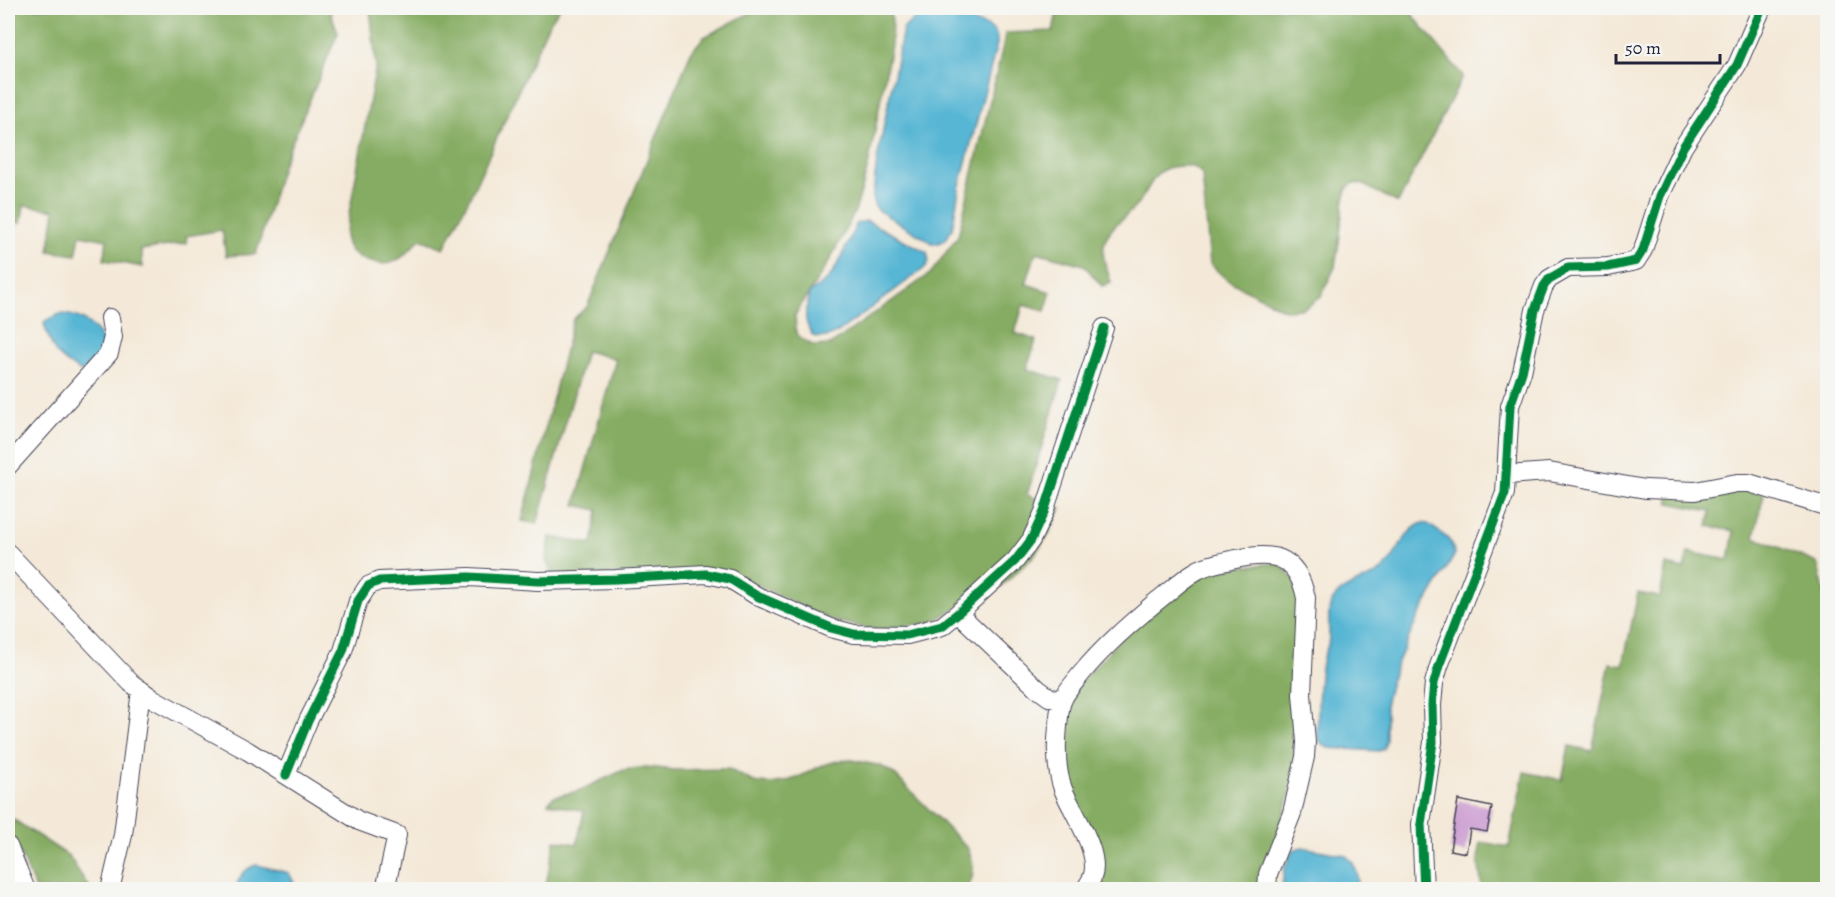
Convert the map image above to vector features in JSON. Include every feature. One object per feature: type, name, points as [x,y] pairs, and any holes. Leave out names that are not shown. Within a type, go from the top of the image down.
[{"type":"street","points":[[1424,890],[1422,824],[1432,742],[1434,684],[1505,493],[1510,406],[1522,372],[1535,310],[1544,286],[1549,279],[1568,268],[1608,267],[1636,261],[1639,258],[1660,196],[1683,147],[1737,65],[1762,8]]},
{"type":"street","points":[[8,466],[109,353],[113,337],[110,318]]},
{"type":"street","points":[[286,775],[308,721],[343,651],[358,601],[368,586],[379,581],[469,578],[538,581],[706,574],[730,579],[757,596],[831,628],[854,634],[919,633],[942,626],[1015,561],[1031,540],[1044,512],[1104,328]]},
{"type":"street","points":[[1507,474],[1549,472],[1645,489],[1695,491],[1749,483],[1827,507]]},
{"type":"street","points":[[8,553],[130,683],[152,698],[248,751],[359,821],[397,835],[386,890]]},
{"type":"street","points":[[1085,890],[1093,877],[1094,865],[1091,848],[1062,788],[1056,745],[1061,701],[1093,660],[1125,628],[1181,581],[1198,569],[1255,554],[1267,555],[1291,565],[1299,574],[1306,598],[1302,694],[1305,757],[1292,813],[1268,874],[1267,890]]},
{"type":"street","points":[[958,613],[1038,689],[1049,697],[1061,701]]},
{"type":"street","points":[[110,890],[123,835],[141,690]]},
{"type":"street","points":[[8,846],[26,890]]},
{"type":"green space","points":[[8,8],[329,8],[338,33],[282,166],[256,254],[226,256],[222,230],[186,236],[187,243],[141,250],[143,267],[104,260],[107,240],[80,235],[76,255],[49,251],[55,210],[24,205],[21,223],[8,221]]},
{"type":"green space","points":[[370,8],[560,8],[549,23],[471,195],[444,248],[420,239],[402,257],[387,264],[373,263],[360,258],[350,250],[345,236],[376,66]]},
{"type":"green space","points":[[759,8],[888,8],[892,20],[891,45],[868,167],[856,209],[830,260],[795,315],[796,331],[800,338],[814,346],[830,345],[931,273],[958,236],[1006,33],[1053,31],[1058,8],[1407,8],[1463,76],[1398,203],[1362,184],[1354,183],[1347,188],[1335,267],[1321,296],[1301,309],[1285,310],[1227,280],[1210,264],[1202,174],[1191,166],[1172,167],[1158,174],[1142,199],[1107,236],[1103,251],[1111,282],[1102,286],[1084,265],[1036,252],[1026,284],[1051,292],[1045,311],[1023,305],[1015,333],[1036,340],[1027,369],[1062,380],[1027,495],[1061,508],[1050,532],[1033,557],[972,613],[960,606],[930,623],[876,630],[830,620],[732,573],[552,575],[546,560],[550,537],[592,544],[598,510],[575,505],[616,359],[586,351],[537,524],[522,521],[573,319],[587,307],[691,52],[704,37]]},
{"type":"green space","points":[[1752,488],[1764,494],[1754,537],[1817,563],[1827,601],[1827,889],[1482,889],[1478,859],[1481,842],[1509,847],[1524,772],[1562,780],[1569,746],[1592,751],[1610,663],[1623,665],[1638,593],[1660,597],[1666,565],[1684,569],[1688,552],[1729,560],[1734,531],[1708,526],[1711,511],[1669,503],[1669,496]]},
{"type":"green space","points":[[1278,563],[1299,584],[1301,757],[1262,889],[1089,889],[1097,878],[1066,786],[1060,745],[1074,689],[1128,631],[1210,569]]},
{"type":"green space","points":[[852,760],[881,766],[894,774],[968,849],[973,869],[966,889],[545,889],[555,840],[577,844],[584,811],[548,803],[553,797],[578,791],[624,770],[646,767],[675,770],[728,769],[754,782],[769,784],[797,778],[823,765]]},
{"type":"green space","points":[[8,816],[69,856],[90,889],[35,889],[24,861],[8,835]]},
{"type":"water","points":[[916,18],[971,21],[991,28],[997,37],[959,189],[952,229],[945,240],[939,243],[932,243],[879,211],[874,205],[877,160],[903,29]]},
{"type":"water","points":[[867,221],[927,252],[929,261],[926,267],[838,332],[825,337],[813,336],[806,320],[809,294],[832,274],[857,223]]},
{"type":"water","points":[[60,314],[75,317],[89,324],[102,341],[104,349],[85,370],[80,371],[65,361],[52,347],[44,324],[45,321]]},
{"type":"water","points":[[1423,523],[1446,537],[1452,545],[1454,556],[1419,615],[1393,673],[1386,701],[1384,749],[1379,751],[1328,748],[1320,742],[1317,733],[1320,676],[1328,645],[1331,604],[1345,589],[1382,570],[1407,535]]},
{"type":"water","points":[[1302,847],[1345,855],[1356,870],[1358,889],[1282,889],[1284,869],[1293,850]]},
{"type":"water","points":[[257,865],[289,873],[297,889],[235,889],[243,874],[249,868]]},
{"type":"building","points":[[1458,800],[1492,807],[1487,832],[1470,829],[1466,853],[1450,850]]},
{"type":"cycle path","points":[[1424,890],[1421,824],[1433,742],[1434,683],[1505,493],[1510,406],[1522,372],[1535,310],[1544,286],[1549,279],[1568,268],[1608,267],[1636,261],[1643,250],[1660,196],[1683,147],[1737,65],[1762,8]]},
{"type":"cycle path","points":[[286,775],[308,721],[343,651],[358,601],[368,586],[379,581],[469,577],[538,581],[706,574],[730,579],[757,596],[831,628],[854,634],[907,635],[942,626],[1015,561],[1031,540],[1044,512],[1104,328]]}]
